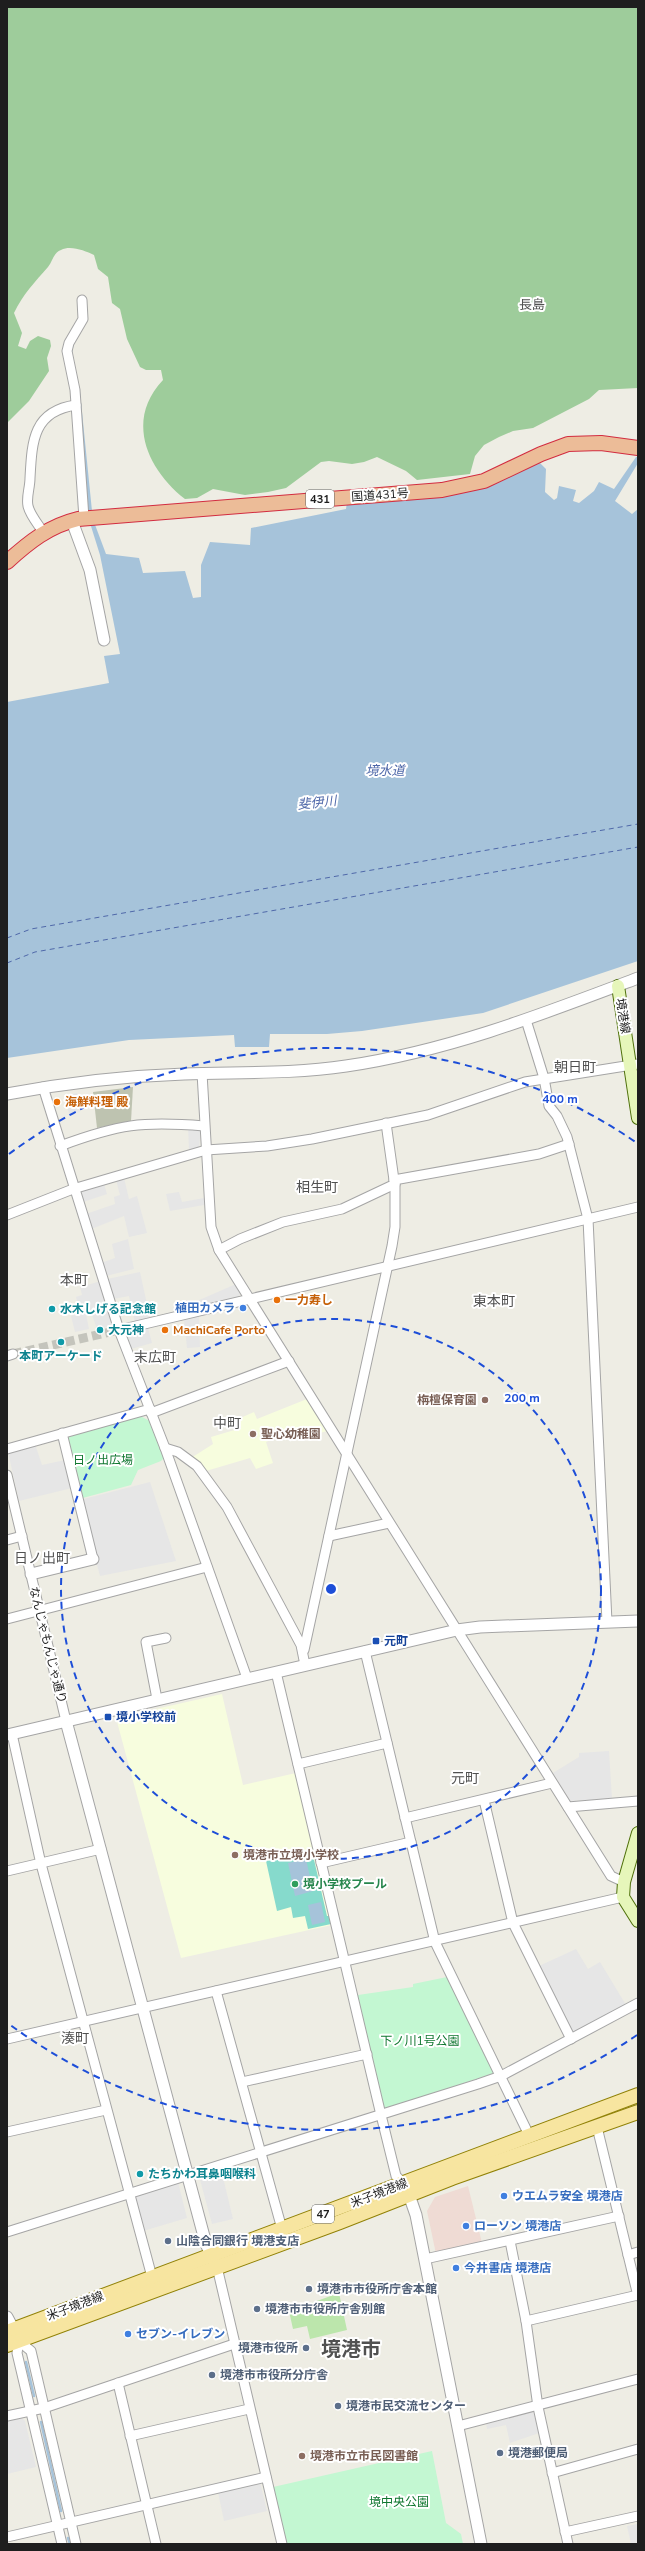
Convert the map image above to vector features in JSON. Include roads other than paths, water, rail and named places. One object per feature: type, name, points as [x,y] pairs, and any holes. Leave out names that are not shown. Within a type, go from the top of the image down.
[{"type":"highway","name":"国道431号","points":[[7,562],[43,532],[78,519],[442,490],[484,481],[541,454],[568,444],[601,443],[638,448]]},
{"type":"main road","name":"境港線","points":[[618,986],[634,1064],[638,1118]]},
{"type":"main road","points":[[638,1833],[624,1882],[623,1897],[638,1921]]},
{"type":"main road","name":"米子境港線","points":[[11,2333],[214,2261],[407,2189],[529,2135],[638,2095]]},
{"type":"main road","name":"米子境港線","points":[[11,2333],[152,2277],[214,2261],[282,2228],[407,2189],[597,2127],[638,2112]]},
{"type":"street","points":[[82,300],[83,319],[69,342],[68,351],[76,405],[78,519],[104,640]]},
{"type":"street","points":[[43,532],[30,510],[27,498],[34,438],[46,416],[60,407],[76,405]]},
{"type":"street","points":[[7,1094],[43,1087],[135,1076],[256,1073],[346,1066],[415,1052],[526,1020],[638,978]]},
{"type":"street","points":[[526,1020],[544,1078],[549,1106],[557,1116],[569,1144],[588,1220],[607,1622]]},
{"type":"street","points":[[7,1215],[73,1189],[206,1150],[267,1146],[312,1139],[428,1115],[502,1089],[544,1078],[634,1064]]},
{"type":"street","points":[[202,1074],[211,1227],[219,1250],[611,1876],[624,1882]]},
{"type":"street","points":[[43,1087],[73,1189],[104,1278],[118,1330],[151,1411],[247,1678]]},
{"type":"street","points":[[60,1146],[101,1131],[122,1126],[157,1122],[204,1126]]},
{"type":"street","points":[[305,1665],[304,1650],[348,1455],[396,1227],[394,1182],[386,1123]]},
{"type":"street","points":[[219,1250],[240,1239],[283,1222],[342,1209],[394,1182],[540,1154],[569,1144]]},
{"type":"street","points":[[118,1330],[638,1207]]},
{"type":"street","points":[[7,1449],[62,1433],[151,1411],[289,1361]]},
{"type":"street","points":[[31,1574],[93,1559],[62,1433]]},
{"type":"street","points":[[164,1448],[178,1452],[197,1466],[227,1507],[304,1650]]},
{"type":"street","name":"なんじゃもんじゃ通り","points":[[7,1475],[66,1721]]},
{"type":"street","points":[[329,1536],[389,1523]]},
{"type":"street","points":[[7,1540],[22,1536]]},
{"type":"street","points":[[7,1619],[207,1567]]},
{"type":"street","points":[[152,2277],[41,1864],[9,1735],[457,1630],[480,1627],[638,1621]]},
{"type":"street","points":[[158,1699],[146,1642],[166,1638]]},
{"type":"street","points":[[365,1652],[435,1942],[529,2135]]},
{"type":"street","points":[[276,1672],[396,2176],[407,2189],[425,2260],[481,2544]]},
{"type":"street","points":[[66,1721],[188,2175],[214,2261],[281,2544]]},
{"type":"street","points":[[298,1764],[387,1743]]},
{"type":"street","points":[[405,1818],[552,1783]]},
{"type":"street","points":[[484,1800],[513,1923],[571,2040]]},
{"type":"street","points":[[568,1807],[638,1801]]},
{"type":"street","points":[[321,1863],[411,1842]]},
{"type":"street","points":[[7,1872],[101,1849]]},
{"type":"street","points":[[7,2040],[435,1942],[623,1897]]},
{"type":"street","points":[[216,1991],[282,2228]]},
{"type":"street","points":[[7,2232],[501,2076],[638,2003]]},
{"type":"street","points":[[242,2082],[366,2054]]},
{"type":"street","points":[[7,2132],[106,2110]]},
{"type":"street","points":[[526,2321],[638,2296],[597,2127]]},
{"type":"street","points":[[425,2260],[619,2216]]},
{"type":"street","points":[[510,2241],[526,2321],[538,2407],[568,2544]]},
{"type":"street","points":[[628,2255],[638,2252]]},
{"type":"street","points":[[11,2333],[31,2351],[76,2544]]},
{"type":"street","points":[[11,2333],[62,2544]]},
{"type":"street","points":[[7,2416],[44,2408],[234,2344]]},
{"type":"street","points":[[458,2426],[538,2407],[638,2379]]},
{"type":"street","points":[[118,2383],[156,2544]]},
{"type":"street","points":[[130,2436],[249,2409]]},
{"type":"street","points":[[552,2473],[638,2449]]},
{"type":"street","points":[[7,2537],[266,2477]]},
{"type":"street","points":[[565,2532],[638,2516]]},
{"type":"water","points":[[74,343],[72,354],[80,392],[92,511],[88,511],[71,347]]},
{"type":"water","name":"境水道","points":[[636,457],[638,457],[638,463],[615,501],[632,514],[638,509],[638,961],[483,1013],[362,1031],[327,1034],[270,1034],[269,1047],[235,1047],[234,1035],[129,1040],[7,1058],[7,702],[109,683],[104,656],[120,654],[100,555],[90,523],[94,522],[106,554],[139,558],[143,573],[185,571],[193,598],[201,597],[201,565],[210,542],[250,545],[251,528],[346,509],[347,502],[446,492],[539,462],[546,469],[545,492],[554,500],[557,498],[559,486],[576,490],[573,501],[579,503],[594,491],[599,482],[614,489]]},
{"type":"water","points":[[306,1859],[313,1891],[295,1896],[288,1863]]},
{"type":"water","points":[[321,1902],[325,1922],[312,1925],[308,1905]]},
{"type":"waterway","points":[[594,2120],[636,2105]]},
{"type":"waterway","points":[[26,2362],[34,2396]]},
{"type":"waterway","points":[[41,2422],[61,2511]]},
{"type":"waterway","points":[[68,2538],[70,2544]]},
{"type":"tunnel","points":[[13,1354],[119,1330]]},
{"type":"place","name":"海鮮料理 殿","points":[[57,1102]]},
{"type":"place","name":"一力寿し","points":[[277,1300]]},
{"type":"place","name":"植田カメラ","points":[[243,1308]]},
{"type":"place","name":"水木しげる記念館","points":[[52,1309]]},
{"type":"place","name":"大元神","points":[[100,1330]]},
{"type":"place","name":"MachiCafe Porto","points":[[165,1330]]},
{"type":"place","name":"本町アーケード","points":[[61,1342]]},
{"type":"place","name":"栴檀保育園","points":[[485,1400]]},
{"type":"place","name":"聖心幼稚園","points":[[253,1434]]},
{"type":"place","name":"元町","points":[[376,1641]]},
{"type":"place","name":"境小学校前","points":[[108,1717]]},
{"type":"place","name":"境港市立境小学校","points":[[235,1855]]},
{"type":"place","name":"境小学校プール","points":[[295,1884]]},
{"type":"place","name":"たちかわ耳鼻咽喉科","points":[[140,2174]]},
{"type":"place","name":"ウエムラ安全 境港店","points":[[504,2196]]},
{"type":"place","name":"ローソン 境港店","points":[[466,2226]]},
{"type":"place","name":"山陰合同銀行 境港支店","points":[[168,2241]]},
{"type":"place","name":"今井書店 境港店","points":[[456,2268]]},
{"type":"place","name":"境港市市役所庁舎本館","points":[[309,2289]]},
{"type":"place","name":"境港市市役所庁舎別館","points":[[257,2309]]},
{"type":"place","name":"セブン-イレブン","points":[[128,2334]]},
{"type":"place","name":"境港市役所","points":[[306,2348]]},
{"type":"place","name":"境港市市役所分庁舎","points":[[212,2375]]},
{"type":"place","name":"境港市民交流センター","points":[[338,2406]]},
{"type":"place","name":"境港郵便局","points":[[500,2453]]},
{"type":"place","name":"境港市立市民図書館","points":[[302,2456]]},
{"type":"district","name":"長島","points":[[532,305]]},
{"type":"district","name":"朝日町","points":[[575,1067]]},
{"type":"district","name":"相生町","points":[[317,1187]]},
{"type":"district","name":"本町","points":[[74,1280]]},
{"type":"district","name":"東本町","points":[[494,1301]]},
{"type":"district","name":"末広町","points":[[155,1357]]},
{"type":"district","name":"中町","points":[[227,1423]]},
{"type":"district","name":"日ノ出町","points":[[42,1558]]},
{"type":"district","name":"元町","points":[[465,1778]]},
{"type":"district","name":"湊町","points":[[75,2038]]},
{"type":"district","name":"境港市","points":[[351,2349]]},
{"type":"water label","name":"斐伊川","points":[[317,803]]},
{"type":"park label","name":"日ノ出広場","points":[[103,1460]]},
{"type":"park label","name":"下ノ川1号公園","points":[[420,2041]]},
{"type":"park label","name":"境中央公園","points":[[399,2502]]}]
